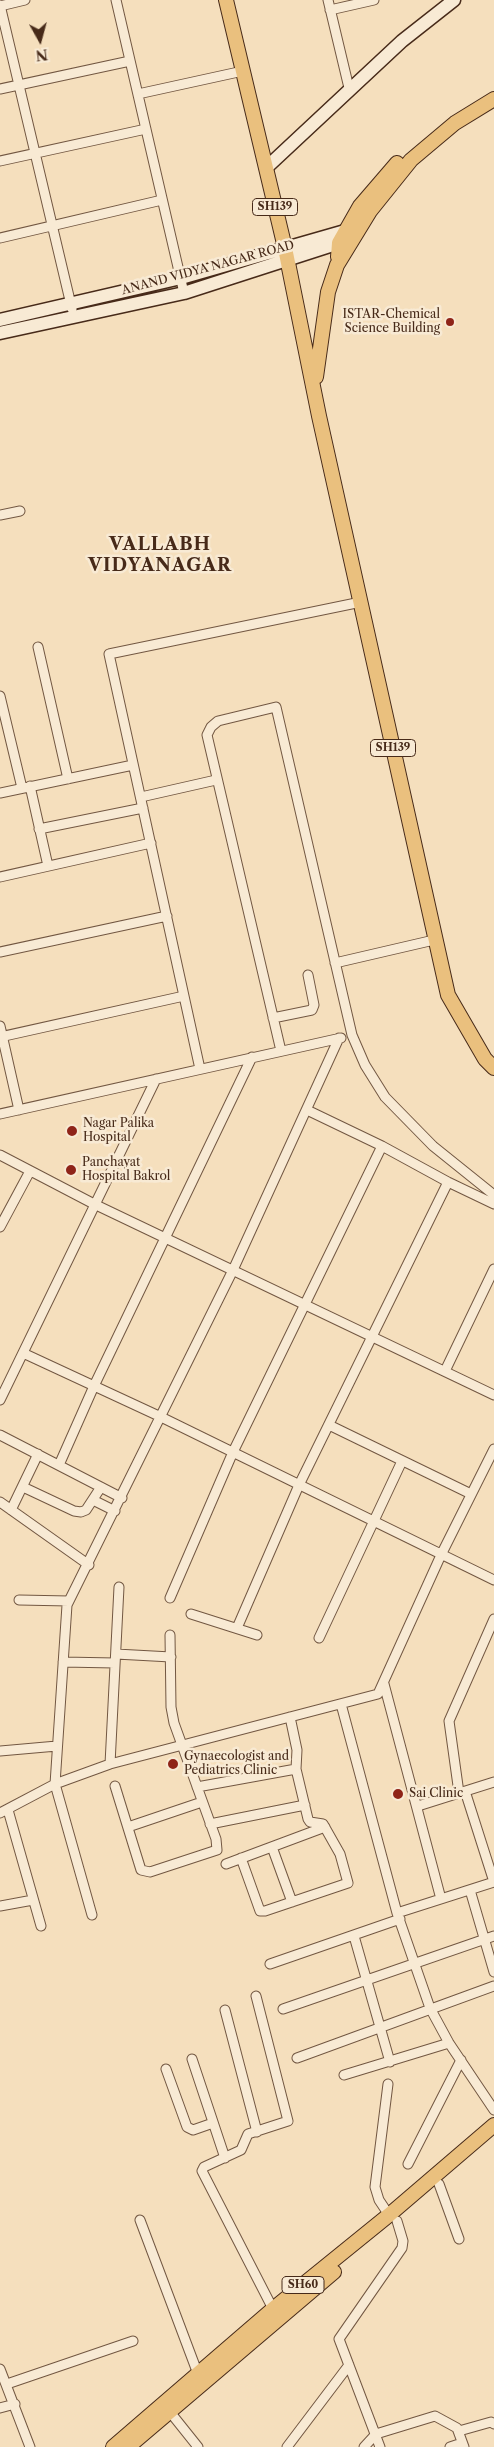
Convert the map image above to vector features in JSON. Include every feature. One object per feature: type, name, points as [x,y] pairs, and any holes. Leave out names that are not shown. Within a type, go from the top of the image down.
[{"type":"main road","name":"SH139","points":[[226,0],[286,255],[434,940],[448,995],[485,1059],[494,1068]]},
{"type":"main road","points":[[266,168],[349,88],[402,41],[454,0]]},
{"type":"main road","points":[[314,386],[328,292],[348,237],[371,191],[408,151],[445,121],[494,89]]},
{"type":"main road","points":[[348,237],[411,160],[455,124],[494,99]]},
{"type":"main road","name":"ANAND VIDYA NAGAR ROAD","points":[[0,320],[286,255],[348,237]]},
{"type":"main road","name":"ANAND VIDYA NAGAR ROAD","points":[[0,333],[184,293],[286,255]]},
{"type":"main road","name":"SH60","points":[[128,2447],[393,2218],[494,2125]]},
{"type":"main road","name":"SH60","points":[[113,2447],[273,2309],[439,2184],[494,2136]]},
{"type":"street","points":[[25,0],[0,5],[74,316]]},
{"type":"street","points":[[116,0],[184,293]]},
{"type":"street","points":[[328,0],[349,88]]},
{"type":"street","points":[[330,10],[374,0]]},
{"type":"street","points":[[0,88],[130,60]]},
{"type":"street","points":[[138,94],[243,71]]},
{"type":"street","points":[[0,161],[146,129]]},
{"type":"street","points":[[0,238],[162,200]]},
{"type":"street","points":[[0,515],[20,511]]},
{"type":"street","points":[[200,1069],[109,654],[361,602]]},
{"type":"street","points":[[38,647],[68,779]]},
{"type":"street","points":[[0,696],[48,866]]},
{"type":"street","points":[[281,1051],[208,747],[207,735],[210,727],[218,721],[276,706],[352,1036],[365,1065],[385,1097],[433,1146],[494,1195]]},
{"type":"street","points":[[0,793],[134,765]]},
{"type":"street","points":[[140,797],[216,780]]},
{"type":"street","points":[[39,829],[143,808]]},
{"type":"street","points":[[0,877],[151,843]]},
{"type":"street","points":[[0,952],[166,916]]},
{"type":"street","points":[[335,963],[434,940]]},
{"type":"street","points":[[274,1018],[312,1010],[314,1005],[308,975]]},
{"type":"street","points":[[1,1037],[184,996]]},
{"type":"street","points":[[0,1026],[19,1110]]},
{"type":"street","points":[[0,1114],[352,1036]]},
{"type":"street","points":[[92,1915],[55,1784],[69,1601],[122,1498],[232,1270],[339,1038]]},
{"type":"street","points":[[59,1465],[164,1237],[252,1057]]},
{"type":"street","points":[[0,1400],[3,1387],[23,1353],[156,1079]]},
{"type":"street","points":[[307,1110],[382,1146],[448,1182],[494,1204]]},
{"type":"street","points":[[170,1598],[233,1452],[382,1146]]},
{"type":"street","points":[[0,1155],[94,1204],[494,1395]]},
{"type":"street","points":[[0,1228],[30,1171]]},
{"type":"street","points":[[237,1628],[298,1485],[373,1337],[448,1182]]},
{"type":"street","points":[[445,1371],[494,1269]]},
{"type":"street","points":[[23,1353],[161,1417],[494,1580]]},
{"type":"street","points":[[329,1424],[471,1494]]},
{"type":"street","points":[[0,1435],[122,1498]]},
{"type":"street","points":[[41,1926],[2,1811],[55,1784],[110,1764],[378,1694],[441,1555],[494,1449]]},
{"type":"street","points":[[12,1510],[38,1454]]},
{"type":"street","points":[[320,1638],[402,1460]]},
{"type":"street","points":[[23,1487],[74,1511],[81,1512],[86,1510],[101,1487]]},
{"type":"street","points":[[92,1500],[115,1511]]},
{"type":"street","points":[[0,1502],[89,1565]]},
{"type":"street","points":[[110,1764],[119,1587]]},
{"type":"street","points":[[19,1600],[69,1601]]},
{"type":"street","points":[[191,1614],[257,1635]]},
{"type":"street","points":[[270,1964],[354,1936],[441,1899],[494,1882],[462,1792],[449,1721],[494,1619]]},
{"type":"street","points":[[115,1786],[140,1870],[145,1873],[214,1853],[218,1846],[174,1723],[171,1707],[170,1635]]},
{"type":"street","points":[[63,1662],[115,1658],[171,1657]]},
{"type":"street","points":[[384,1684],[418,1806],[441,1899]]},
{"type":"street","points":[[341,1704],[399,1916],[430,2008],[449,2043],[494,2110]]},
{"type":"street","points":[[241,1858],[260,1911],[265,1912],[348,1883],[340,1854],[325,1827],[321,1823],[310,1822],[296,1769],[297,1750],[290,1717]]},
{"type":"street","points":[[0,1750],[57,1746]]},
{"type":"street","points":[[197,1787],[296,1769]]},
{"type":"street","points":[[418,1806],[494,1782]]},
{"type":"street","points":[[128,1827],[202,1802]]},
{"type":"street","points":[[210,1824],[305,1805]]},
{"type":"street","points":[[226,1864],[325,1827]]},
{"type":"street","points":[[272,1847],[292,1902]]},
{"type":"street","points":[[470,1890],[494,1972]]},
{"type":"street","points":[[0,1906],[33,1900]]},
{"type":"street","points":[[354,1936],[390,2062]]},
{"type":"street","points":[[283,2009],[367,1982],[494,1936]]},
{"type":"street","points":[[297,2058],[494,1986]]},
{"type":"street","points":[[256,1996],[288,2118],[286,2123],[246,2137],[241,2150],[204,2167],[202,2171],[273,2309]]},
{"type":"street","points":[[225,2010],[257,2132]]},
{"type":"street","points":[[344,2075],[449,2043]]},
{"type":"street","points":[[192,2059],[224,2158]]},
{"type":"street","points":[[408,2164],[461,2060]]},
{"type":"street","points":[[166,2069],[187,2127],[193,2130],[213,2123]]},
{"type":"street","points":[[380,2447],[339,2339],[402,2248],[402,2241],[393,2218],[379,2200],[375,2187],[388,2084]]},
{"type":"street","points":[[439,2184],[459,2239]]},
{"type":"street","points":[[140,2220],[198,2374]]},
{"type":"street","points":[[6,2384],[133,2342]]},
{"type":"street","points":[[287,2447],[349,2365]]},
{"type":"street","points":[[0,2369],[30,2447]]},
{"type":"street","points":[[0,2408],[15,2404]]},
{"type":"street","points":[[170,2412],[194,2445]]},
{"type":"street","points":[[364,2447],[376,2434],[434,2416],[455,2426],[459,2432],[463,2445],[450,2447]]},
{"type":"street","points":[[459,2432],[490,2422],[494,2424]]},
{"type":"place","name":"ISTAR-Chemical Science Building","points":[[450,322]]},
{"type":"place","name":"Nagar Palika Hospital","points":[[72,1131]]},
{"type":"place","name":"Panchayat Hospital Bakrol","points":[[71,1170]]},
{"type":"place","name":"Gynaecologist and Pediatrics Clinic","points":[[173,1764]]},
{"type":"place","name":"Sai Clinic","points":[[398,1794]]},
{"type":"district","name":"VALLABH VIDYANAGAR","points":[[160,555]]}]
